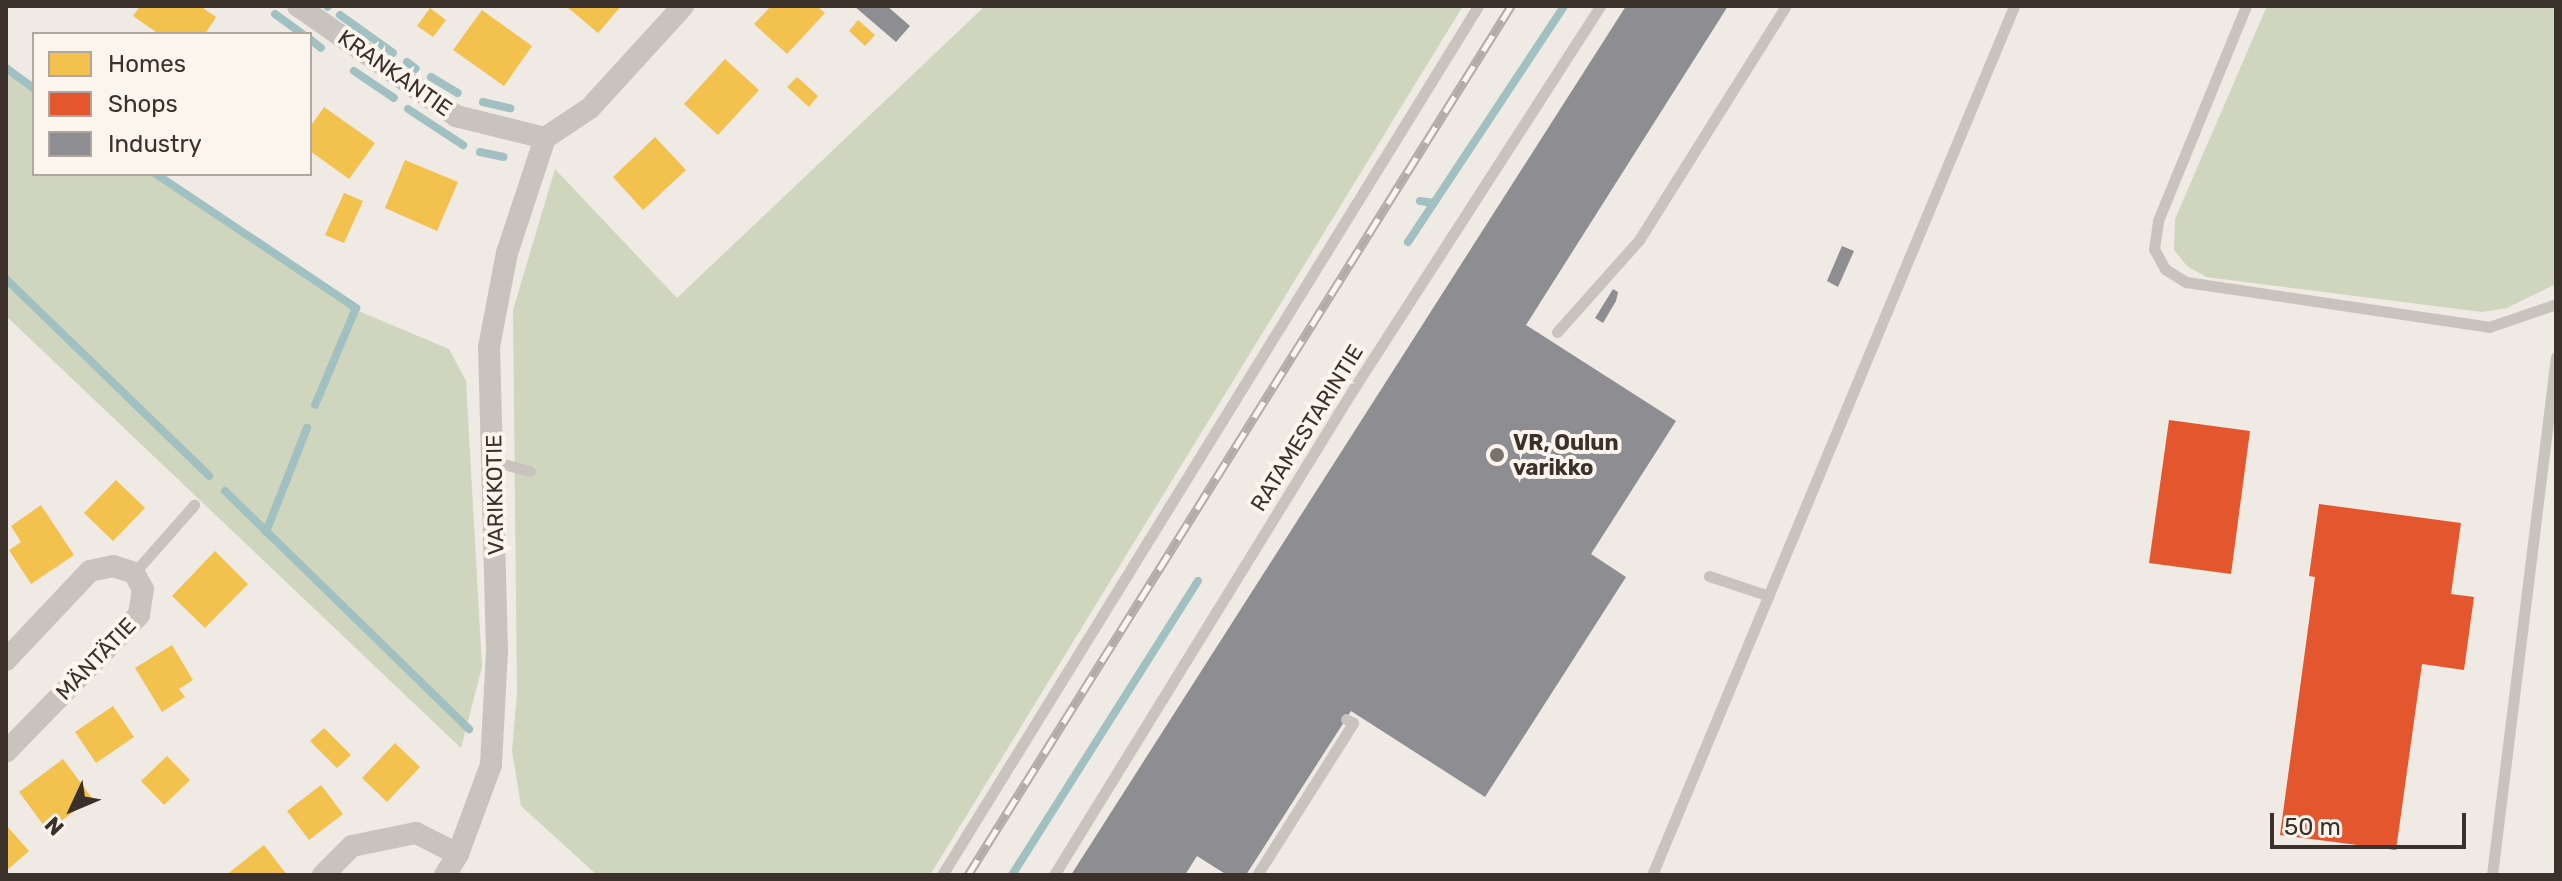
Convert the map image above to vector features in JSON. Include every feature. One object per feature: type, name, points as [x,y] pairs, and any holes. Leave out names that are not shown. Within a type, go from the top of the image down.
[{"type":"street","name":"KRANKANTIE","points":[[298,6],[456,116],[545,138]]},
{"type":"street","points":[[545,138],[590,108],[683,6]]},
{"type":"street","name":"VARIKKOTIE","points":[[445,875],[458,854],[491,765],[497,651],[496,462],[489,347],[507,253],[545,138]]},
{"type":"street","points":[[6,660],[90,571],[113,566],[134,573]]},
{"type":"street","name":"MÄNTÄTIE","points":[[6,752],[139,615],[143,589],[134,573]]},
{"type":"street","points":[[323,875],[352,846],[416,833],[458,854]]},
{"type":"lane","points":[[942,875],[1478,6]]},
{"type":"lane","name":"RATAMESTARINTIE","points":[[1054,875],[1354,388],[1600,6]]},
{"type":"lane","points":[[1557,332],[1639,240],[1786,6]]},
{"type":"lane","points":[[1652,875],[2014,6]]},
{"type":"lane","points":[[2246,6],[2158,221],[2154,249],[2165,269],[2186,282],[2489,327],[2556,304]]},
{"type":"lane","points":[[2492,875],[2556,357]]},
{"type":"lane","points":[[496,462],[530,471]]},
{"type":"lane","points":[[134,573],[194,505]]},
{"type":"lane","points":[[1709,576],[1769,596]]},
{"type":"lane","points":[[1257,875],[1353,723],[1346,719]]},
{"type":"green space","points":[[985,6],[1463,6],[930,875],[597,875],[521,806],[512,751],[517,693],[513,310],[555,169],[677,298]]},
{"type":"green space","points":[[2267,6],[2556,6],[2556,284],[2507,308],[2482,312],[2206,277],[2187,266],[2174,250],[2175,219]]},
{"type":"green space","points":[[6,73],[32,91],[32,176],[158,176],[356,310],[449,349],[466,381],[482,667],[461,748],[6,316]]},
{"type":"building: Homes","points":[[140,6],[200,6],[216,17],[206,32],[156,32],[133,16]]},
{"type":"building: Homes","points":[[566,6],[621,6],[598,33]]},
{"type":"building: Homes","points":[[771,6],[817,6],[825,13],[787,54],[754,24]]},
{"type":"building: Homes","points":[[430,8],[446,20],[433,37],[417,26]]},
{"type":"building: Homes","points":[[482,10],[532,46],[504,86],[453,50]]},
{"type":"building: Homes","points":[[858,20],[875,35],[865,46],[849,31]]},
{"type":"building: Homes","points":[[725,59],[759,90],[718,135],[684,104]]},
{"type":"building: Homes","points":[[797,77],[818,96],[809,107],[787,87]]},
{"type":"building: Homes","points":[[324,107],[375,143],[349,179],[312,152],[312,124]]},
{"type":"building: Homes","points":[[655,137],[686,170],[643,210],[613,177]]},
{"type":"building: Homes","points":[[405,160],[458,182],[437,231],[385,208]]},
{"type":"building: Homes","points":[[344,193],[363,201],[344,243],[325,235]]},
{"type":"building: Homes","points":[[116,480],[145,508],[113,541],[84,513]]},
{"type":"building: Homes","points":[[41,505],[74,555],[31,584],[9,550],[21,542],[11,526]]},
{"type":"building: Homes","points":[[215,551],[248,584],[205,628],[172,596]]},
{"type":"building: Homes","points":[[172,645],[193,680],[179,689],[185,697],[162,712],[135,668]]},
{"type":"building: Homes","points":[[113,706],[134,737],[96,763],[75,732]]},
{"type":"building: Homes","points":[[324,728],[351,755],[337,768],[310,741]]},
{"type":"building: Homes","points":[[395,743],[420,767],[387,802],[362,778]]},
{"type":"building: Homes","points":[[167,756],[190,780],[164,805],[141,781]]},
{"type":"building: Homes","points":[[63,759],[92,798],[48,831],[19,792]]},
{"type":"building: Homes","points":[[321,785],[343,814],[309,840],[287,811]]},
{"type":"building: Homes","points":[[6,825],[29,851],[6,871]]},
{"type":"building: Homes","points":[[264,845],[287,875],[226,875]]},
{"type":"building: Shops","points":[[2169,420],[2250,431],[2231,574],[2149,563]]},
{"type":"building: Shops","points":[[2319,504],[2461,523],[2451,594],[2474,597],[2464,670],[2422,664],[2396,850],[2280,835],[2315,577],[2309,576]]},
{"type":"building: Industry","points":[[854,6],[887,6],[910,26],[896,42]]},
{"type":"building: Industry","name":"VR, Oulun varikko","points":[[1626,6],[1728,6],[1526,325],[1676,421],[1591,554],[1626,577],[1485,797],[1351,711],[1246,875],[1227,875],[1197,856],[1185,875],[1071,875]]},
{"type":"building: Industry","points":[[1842,246],[1854,251],[1838,287],[1827,281]]},
{"type":"building: Industry","points":[[1613,289],[1618,292],[1616,301],[1603,323],[1595,318]]},
{"type":"waterway","points":[[1408,242],[1564,6]]},
{"type":"waterway","points":[[275,14],[300,32]]},
{"type":"waterway","points":[[340,15],[393,53]]},
{"type":"waterway","points":[[312,41],[321,48]]},
{"type":"waterway","points":[[407,62],[416,69]]},
{"type":"waterway","points":[[6,68],[32,87]]},
{"type":"waterway","points":[[354,71],[394,98]]},
{"type":"waterway","points":[[431,77],[458,93]]},
{"type":"waterway","points":[[483,102],[510,108]]},
{"type":"waterway","points":[[408,109],[463,145]]},
{"type":"waterway","points":[[480,152],[503,157]]},
{"type":"waterway","points":[[159,176],[356,308],[315,405]]},
{"type":"waterway","points":[[1420,201],[1434,203]]},
{"type":"waterway","points":[[6,279],[209,476]]},
{"type":"waterway","points":[[266,532],[307,428]]},
{"type":"waterway","points":[[225,491],[469,729]]},
{"type":"waterway","points":[[1012,875],[1198,581]]},
{"type":"railway","points":[[968,875],[1511,6]]},
{"type":"place","name":"VR, Oulun varikko","points":[[1497,455]]}]
